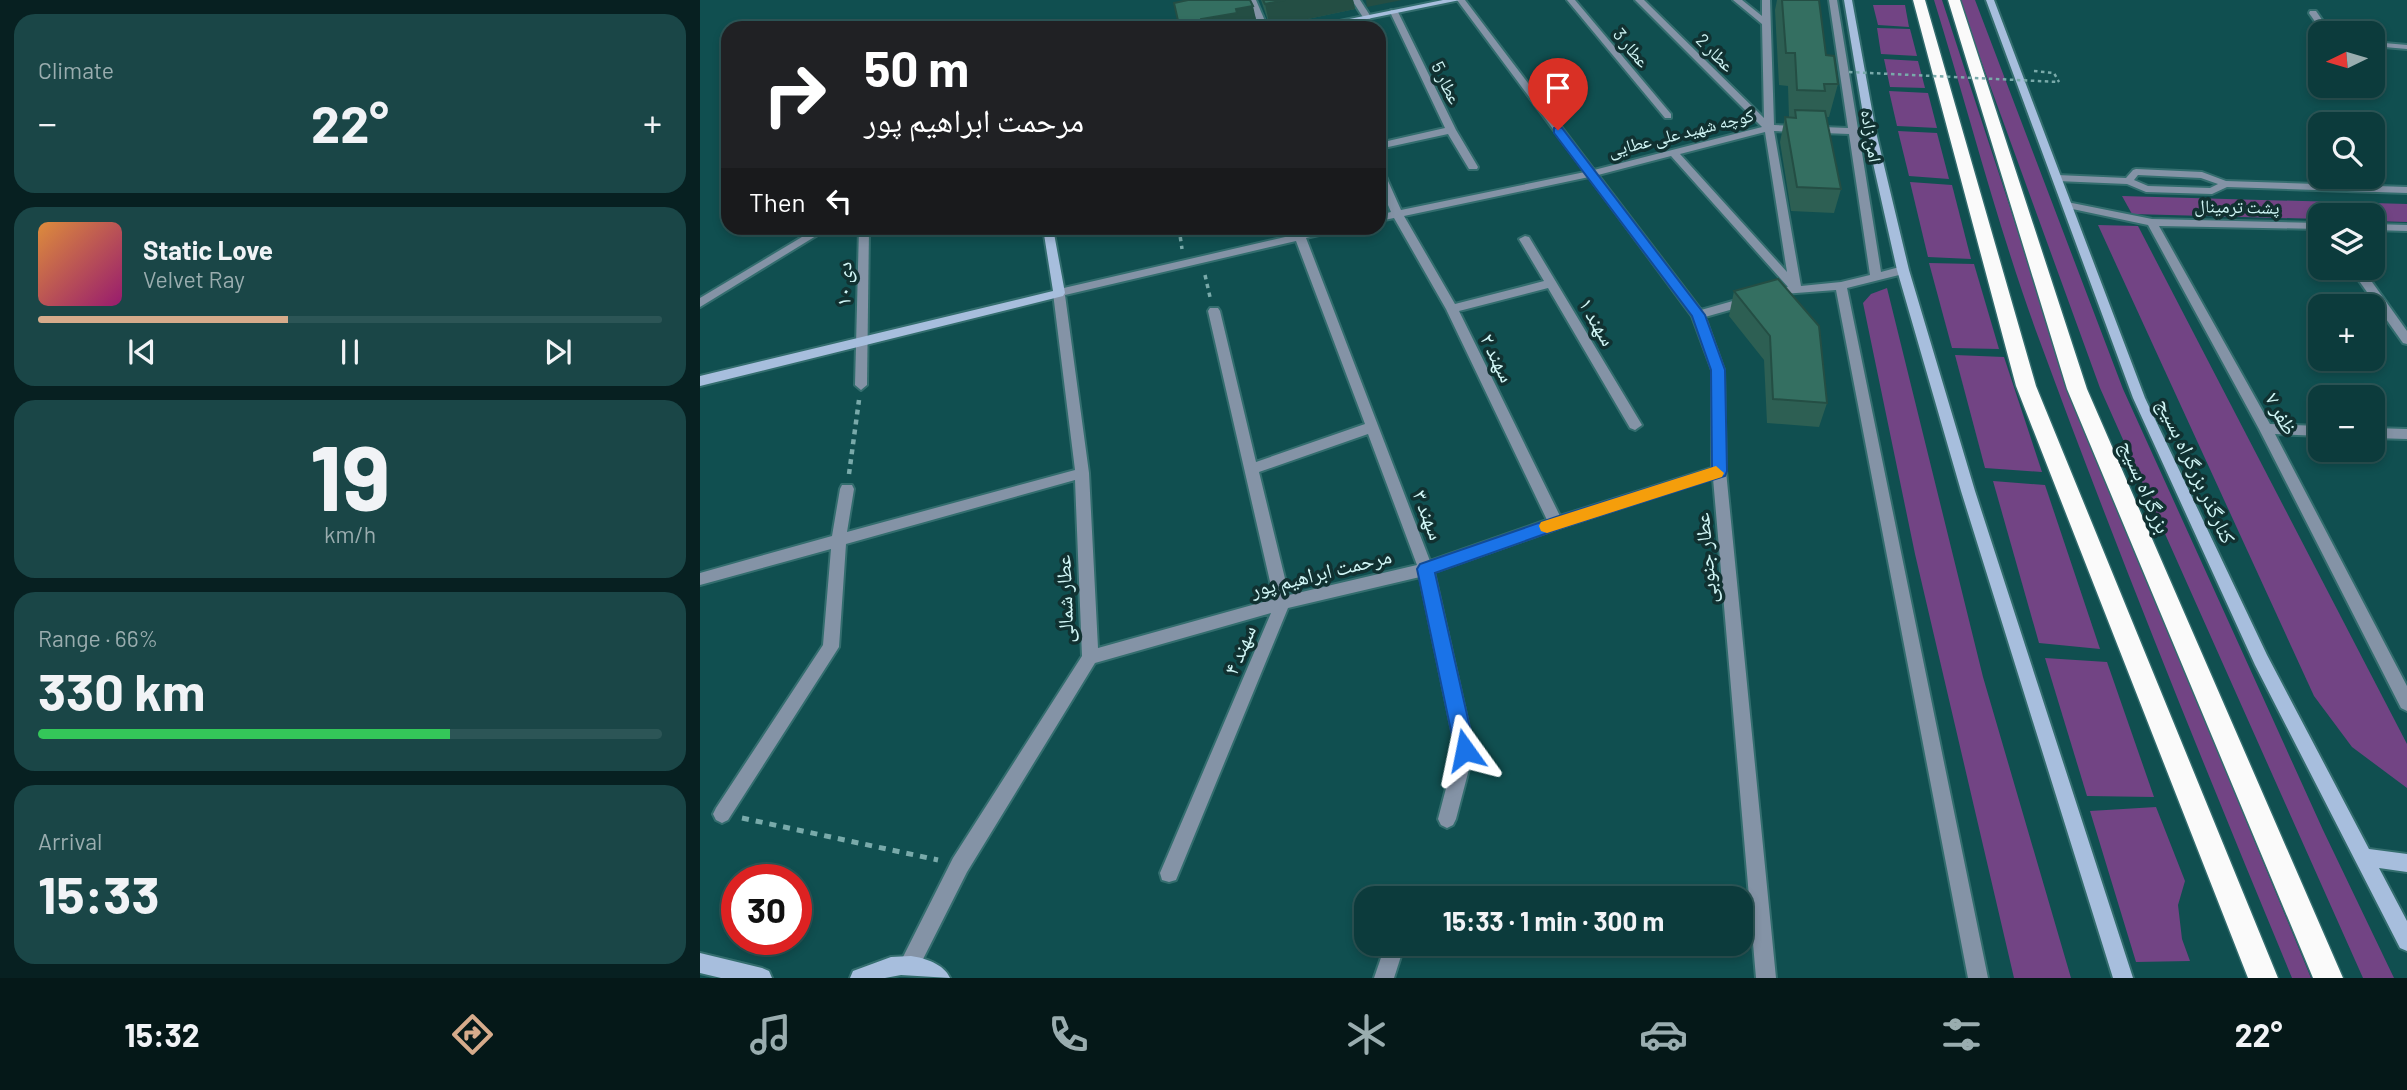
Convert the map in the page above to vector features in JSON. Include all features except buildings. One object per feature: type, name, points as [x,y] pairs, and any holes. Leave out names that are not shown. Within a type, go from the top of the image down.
[{"type":"highway","points":[[1919,0],[2026,386],[2263,978]]},
{"type":"highway","name":"بزرگراه بسیج","points":[[1954,0],[2077,388],[2328,978]]},
{"type":"street","points":[[1252,0],[1261,21]]},
{"type":"street","points":[[1356,0],[1367,17]]},
{"type":"street","points":[[1346,21],[1456,0]]},
{"type":"street","name":"عطار جنوبی","points":[[1461,0],[1698,315],[1718,370],[1719,471],[1766,978]]},
{"type":"street","name":"عطار 3","points":[[1571,0],[1668,116]]},
{"type":"street","name":"عطار 2","points":[[1639,0],[1769,128]]},
{"type":"street","points":[[1737,0],[1767,24]]},
{"type":"street","points":[[1766,0],[1769,128],[1796,288]]},
{"type":"street","name":"امن زاده","points":[[1833,0],[1877,277]]},
{"type":"street","points":[[1848,0],[1871,132],[1903,270],[1968,491],[2123,978]]},
{"type":"street","name":"کنارگذر بزرگراه بسیج","points":[[1990,0],[2139,398],[2261,660],[2407,941]]},
{"type":"street","name":"عطار 5","points":[[1394,12],[1451,130],[1472,167]]},
{"type":"street","name":"کوچه شهید علی عطایی","points":[[1386,216],[1590,174],[1769,128],[1871,132]]},
{"type":"street","points":[[1386,144],[1451,130]]},
{"type":"street","points":[[1674,153],[1796,288]]},
{"type":"street","name":"سهند ۲","points":[[1386,188],[1397,213],[1452,309],[1556,523]]},
{"type":"street","name":"پشت ترمینال","points":[[2067,205],[2152,222],[2308,226]]},
{"type":"street","name":"ظفر ۷","points":[[2152,222],[2266,429],[2407,703]]},
{"type":"street","points":[[2385,228],[2407,228]]},
{"type":"street","points":[[700,303],[812,235]]},
{"type":"street","name":"دی ۱۰","points":[[861,385],[864,235]]},
{"type":"street","name":"عطار شمالی","points":[[910,964],[960,865],[1090,657],[1082,473],[1049,235]]},
{"type":"street","points":[[700,381],[1201,260],[1288,235]]},
{"type":"street","name":"سهند ۳","points":[[1299,235],[1426,569],[1465,750],[1447,819]]},
{"type":"street","name":"سهند ۱","points":[[1525,239],[1635,425]]},
{"type":"street","points":[[1698,315],[1796,288],[1841,286],[1903,270]]},
{"type":"street","points":[[2365,280],[2403,329],[2407,340]]},
{"type":"street","points":[[1452,309],[1552,283]]},
{"type":"street","points":[[1841,286],[1978,978]]},
{"type":"street","points":[[1214,311],[1283,603]]},
{"type":"street","points":[[1251,469],[1372,427]]},
{"type":"street","points":[[2266,429],[2308,431]]},
{"type":"street","points":[[2385,433],[2407,434]]},
{"type":"street","name":"مرحمت ابراهیم پور","points":[[1090,657],[1283,603],[1426,569],[1556,523],[1719,471]]},
{"type":"street","points":[[700,579],[1082,473]]},
{"type":"street","points":[[722,814],[831,647],[839,540],[847,489]]},
{"type":"street","name":"سهند ۴","points":[[1169,873],[1283,603]]},
{"type":"street","points":[[2363,857],[2407,863]]},
{"type":"street","points":[[1384,978],[1391,956]]},
{"type":"street","points":[[700,963],[762,978]]},
{"type":"street","points":[[860,978],[886,967],[910,964],[930,970],[940,978]]},
{"type":"lane","points":[[2313,13],[2319,21]]},
{"type":"lane","points":[[2385,45],[2407,47]]},
{"type":"lane","points":[[2129,181],[2136,172],[2202,175],[2225,184],[2407,190]]},
{"type":"lane","points":[[2057,178],[2129,181],[2146,189],[2212,191],[2225,184]]},
{"type":"path","points":[[1179,21],[1188,17]]},
{"type":"path","points":[[1849,72],[2059,82],[2054,73]]},
{"type":"path","points":[[1201,260],[1214,311]]},
{"type":"path","points":[[847,489],[861,385]]},
{"type":"path","points":[[722,814],[960,865]]},
{"type":"shaded area","points":[[1934,0],[1942,0],[2043,308],[2168,631],[2311,978],[2292,978],[2099,500],[2024,297]]},
{"type":"shaded area","points":[[1959,0],[1975,0],[2123,389],[2323,830],[2394,978],[2363,978],[2100,388]]},
{"type":"shaded area","points":[[1873,5],[1905,5],[1909,27],[1878,25]]},
{"type":"shaded area","points":[[1877,28],[1910,29],[1917,56],[1881,54]]},
{"type":"shaded area","points":[[1884,59],[1918,61],[1925,88],[1890,87]]},
{"type":"shaded area","points":[[1889,91],[1928,93],[1937,128],[1897,126]]},
{"type":"shaded area","points":[[1898,131],[1937,133],[1949,179],[1909,176]]},
{"type":"shaded area","points":[[1910,182],[1952,185],[1971,259],[1928,257]]},
{"type":"shaded area","points":[[2122,196],[2371,203],[2308,203],[2308,219],[2132,214]]},
{"type":"shaded area","points":[[2385,203],[2407,204],[2407,222],[2385,221]]},
{"type":"shaded area","points":[[2098,225],[2138,226],[2407,744],[2407,788],[2352,747],[2314,696]]},
{"type":"shaded area","points":[[1929,263],[1974,264],[1999,349],[1952,348]]},
{"type":"shaded area","points":[[1887,288],[1983,677],[2071,978],[2014,978],[1915,554],[1863,303],[1871,294]]},
{"type":"shaded area","points":[[1955,355],[2004,357],[2042,472],[1985,468]]},
{"type":"shaded area","points":[[1993,481],[2045,485],[2100,649],[2039,643]]},
{"type":"shaded area","points":[[2045,658],[2107,662],[2154,797],[2087,796]]},
{"type":"shaded area","points":[[2156,807],[2185,881],[2178,905],[2182,939],[2190,961],[2136,962],[2090,811]]},
{"type":"slow traffic","points":[[1547,526],[1716,473]]},
{"type":"route","points":[[1465,750],[1426,569],[1556,523],[1719,471],[1718,370],[1698,315],[1558,130]]}]
